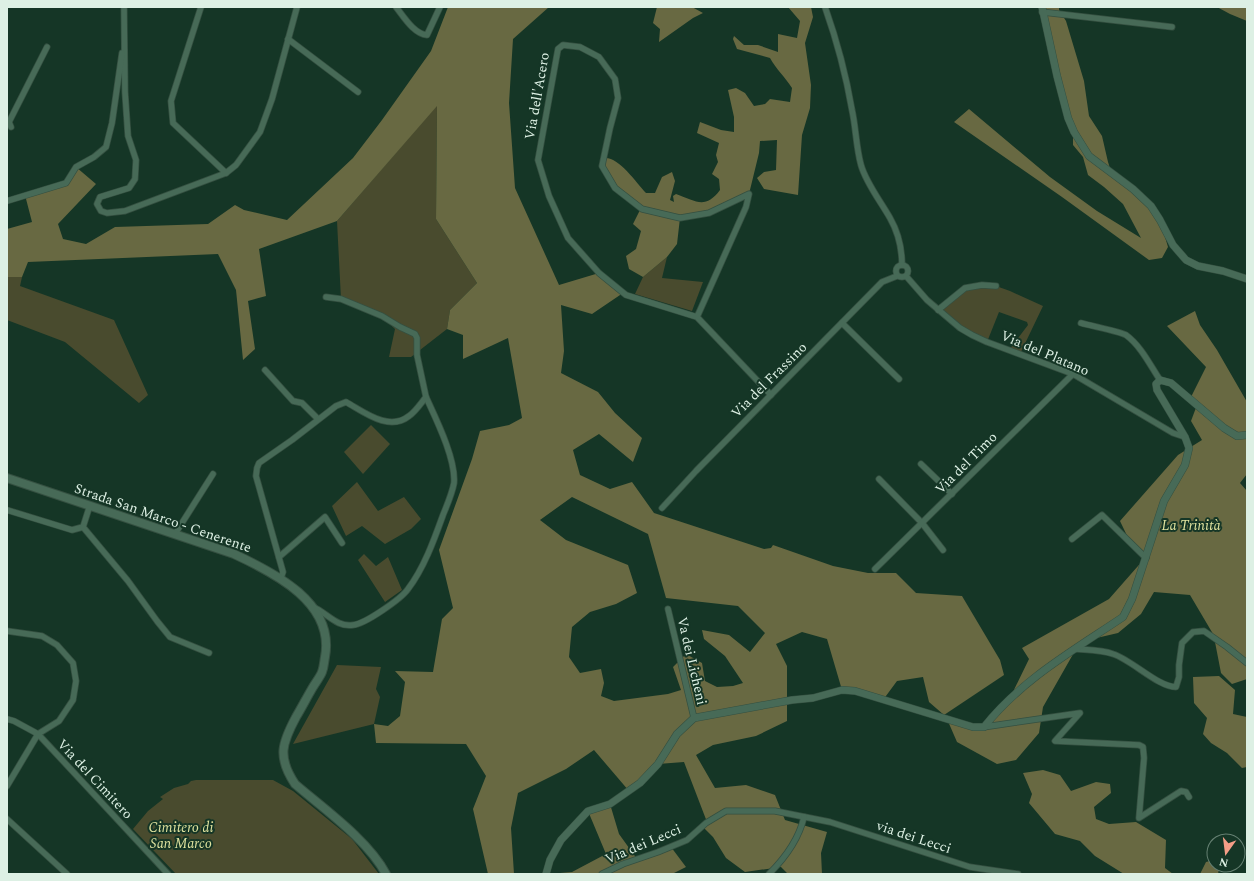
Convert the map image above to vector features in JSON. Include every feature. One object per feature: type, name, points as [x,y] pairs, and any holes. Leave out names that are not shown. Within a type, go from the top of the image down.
[{"type":"main road","name":"Strada San Marco - Cenerente","points":[[7,478],[234,554],[281,578],[313,607],[322,621],[326,634],[326,650],[322,671],[286,734],[284,749],[285,764],[295,784],[351,832],[372,853],[386,874]]},
{"type":"street","points":[[124,7],[125,92],[128,136],[136,160],[135,179],[130,188],[100,198],[97,204],[101,211],[107,213],[125,211],[226,173],[236,165],[260,132],[272,99],[297,7]]},
{"type":"street","points":[[201,7],[171,101],[173,123],[226,173]]},
{"type":"street","points":[[396,7],[412,27],[421,35],[427,35],[440,7]]},
{"type":"street","points":[[825,7],[835,35],[844,70],[853,112],[861,166],[877,197],[891,218],[902,254],[902,265]]},
{"type":"street","points":[[1172,27],[1042,10],[1068,118],[1074,132],[1089,156],[1133,189],[1151,206],[1173,245],[1186,260],[1198,266],[1223,271],[1247,279]]},
{"type":"street","points":[[7,201],[66,183],[76,167],[94,158],[106,147],[112,122],[124,36]]},
{"type":"street","points":[[288,39],[358,92]]},
{"type":"street","name":"Via dell'Acero","points":[[697,318],[746,207],[749,194],[709,213],[680,218],[642,209],[615,188],[602,166],[618,98],[615,79],[599,57],[580,47],[563,45],[558,49],[538,160],[549,196],[568,238],[599,273],[626,295],[697,318],[771,395]]},
{"type":"street","points":[[9,123],[47,47]]},
{"type":"street","points":[[902,265],[906,266],[908,270],[906,276],[901,278],[897,276],[895,272],[896,268],[902,265]]},
{"type":"street","name":"Via del Frassino","points":[[662,508],[696,471],[882,282],[897,276]]},
{"type":"street","name":"Via del Platano","points":[[906,276],[927,300],[960,328],[972,336],[1073,374],[1173,433],[1186,437]]},
{"type":"street","points":[[938,310],[965,288],[982,285],[996,286]]},
{"type":"street","points":[[313,607],[321,610],[341,625],[352,626],[363,623],[402,596],[417,577],[435,538],[454,483],[453,470],[443,434],[426,397],[417,355],[417,338],[415,334],[382,316],[341,299],[326,297]]},
{"type":"street","points":[[842,323],[899,379]]},
{"type":"street","points":[[1081,323],[1126,335],[1133,341],[1143,354],[1160,380],[1171,383],[1224,428],[1237,436],[1247,435]]},
{"type":"street","points":[[265,370],[293,401],[302,403],[318,419]]},
{"type":"street","name":"Via del Timo","points":[[875,570],[1073,374]]},
{"type":"street","points":[[984,727],[997,711],[1022,686],[1123,617],[1132,599],[1164,501],[1184,465],[1189,448],[1186,437],[1157,390],[1156,384],[1160,380]]},
{"type":"street","points":[[281,578],[283,572],[256,476],[256,468],[259,463],[336,406],[346,402],[378,420],[395,423],[410,416],[426,397]]},
{"type":"street","points":[[921,464],[952,494]]},
{"type":"street","points":[[176,534],[213,474]]},
{"type":"street","points":[[879,479],[922,523],[943,550]]},
{"type":"street","points":[[83,527],[90,505]]},
{"type":"street","points":[[7,510],[72,530],[83,527]]},
{"type":"street","points":[[1072,539],[1102,514],[1146,558]]},
{"type":"street","points":[[279,557],[325,517],[342,543]]},
{"type":"street","points":[[83,527],[128,581],[156,621],[170,637],[209,653]]},
{"type":"street","name":"Va dei Licheni","points":[[668,609],[694,718]]},
{"type":"street","points":[[7,631],[42,636],[57,645],[73,663],[76,681],[73,700],[59,721],[38,734],[7,786]]},
{"type":"street","points":[[1076,649],[1113,654],[1136,666],[1168,687],[1176,687],[1179,677],[1182,643],[1193,632],[1204,631],[1247,663]]},
{"type":"street","points":[[546,874],[550,860],[561,840],[588,811],[610,804],[640,783],[658,764],[677,734],[694,718],[792,700],[813,698],[842,690],[855,691],[973,727],[984,727],[1080,713],[1055,741],[1139,744],[1143,747],[1144,758],[1139,818],[1181,791],[1186,792],[1189,797]]},
{"type":"street","name":"Via del Cimitero","points":[[7,719],[14,721],[38,734],[168,874]]},
{"type":"street","points":[[7,775],[14,775]]},
{"type":"street","name":"Via dei Lecci","points":[[602,874],[623,864],[658,852],[686,840],[706,823],[726,811],[775,811],[804,817]]},
{"type":"street","points":[[769,874],[787,853],[802,827],[804,817]]},
{"type":"street","name":"via dei Lecci","points":[[804,817],[830,822],[970,867],[1018,874]]},
{"type":"street","points":[[7,819],[68,874]]},
{"type":"green space","points":[[448,7],[549,7],[513,39],[509,103],[515,188],[559,285],[599,273],[623,293],[592,314],[561,305],[564,351],[561,373],[598,392],[615,413],[642,438],[633,462],[599,434],[573,450],[580,475],[610,489],[632,482],[654,513],[764,549],[771,548],[773,545],[833,566],[868,573],[896,573],[916,593],[962,596],[1000,660],[1004,675],[944,715],[929,702],[923,677],[897,681],[883,700],[842,690],[827,639],[802,632],[776,644],[787,666],[787,721],[756,736],[713,745],[696,755],[715,788],[746,785],[775,795],[785,820],[827,832],[821,853],[822,874],[788,874],[781,867],[745,872],[726,858],[713,837],[702,826],[707,822],[684,762],[658,764],[629,791],[594,750],[566,769],[518,793],[511,828],[514,874],[488,874],[473,809],[486,776],[466,744],[376,743],[374,724],[388,726],[400,716],[405,682],[395,671],[433,672],[442,619],[453,608],[439,550],[472,459],[480,431],[509,425],[522,418],[508,338],[463,359],[463,335],[447,329],[450,310],[477,283],[436,219],[437,106],[337,221],[259,249],[266,296],[248,301],[255,349],[243,360],[236,290],[218,254],[28,262],[22,277],[7,277],[7,229],[32,222],[25,195],[66,183],[76,167],[96,184],[58,224],[63,239],[86,244],[115,227],[208,224],[235,205],[244,210],[287,220],[353,158],[431,51]],"holes":[[[572,497],[648,534],[666,598],[738,606],[765,633],[750,652],[729,635],[702,630],[704,639],[725,656],[743,683],[733,686],[717,687],[705,681],[702,663],[686,654],[673,667],[681,690],[668,694],[614,701],[601,696],[604,683],[601,669],[580,673],[569,657],[572,627],[590,612],[616,604],[637,593],[628,565],[566,540],[540,520]]]},
{"type":"green space","points":[[657,7],[692,7],[703,13],[693,18],[659,42],[660,29],[653,23]]},
{"type":"green space","points":[[788,7],[811,7],[813,17],[805,43],[811,85],[810,108],[802,135],[798,195],[764,189],[757,178],[764,172],[776,170],[777,140],[760,141],[759,153],[749,194],[709,213],[680,218],[677,244],[667,257],[643,277],[629,269],[626,256],[636,249],[641,231],[633,224],[641,208],[615,188],[602,166],[604,158],[609,158],[621,165],[646,193],[655,193],[662,177],[672,172],[675,181],[670,200],[674,202],[673,196],[676,194],[700,202],[710,200],[715,196],[720,190],[719,179],[712,174],[718,162],[716,155],[719,143],[697,133],[700,122],[721,130],[734,132],[734,117],[728,90],[736,88],[745,93],[754,106],[765,104],[770,99],[790,102],[792,88],[770,58],[737,49],[733,39],[734,36],[744,45],[758,45],[778,52],[778,34],[797,38],[800,21]]},
{"type":"green space","points":[[1042,7],[1059,7],[1059,10],[1066,21],[1084,81],[1089,116],[1102,136],[1112,174],[1133,189],[1160,220],[1168,247],[1162,258],[1149,260],[954,122],[969,109],[1050,177],[1097,211],[1141,238],[1123,204],[1088,175],[1083,157],[1073,145],[1073,129]]},
{"type":"green space","points":[[1217,7],[1247,7],[1247,21],[1230,14]]},
{"type":"green space","points":[[437,105],[436,219],[477,283],[450,310],[447,329],[411,357],[389,357],[395,329],[382,316],[341,299],[337,221]]},
{"type":"green space","points":[[667,257],[662,278],[703,282],[692,311],[635,294],[643,277]]},
{"type":"green space","points":[[7,277],[22,277],[20,286],[114,320],[148,395],[139,403],[65,342],[7,320]]},
{"type":"green space","points":[[996,286],[1043,306],[1020,354],[1009,350],[1028,325],[1027,322],[999,312],[987,342],[972,336],[938,310],[965,288]]},
{"type":"green space","name":"La Trinità","points":[[1195,311],[1200,325],[1217,350],[1247,402],[1247,474],[1240,483],[1247,491],[1247,679],[1232,684],[1221,673],[1215,642],[1216,639],[1190,595],[1154,592],[1141,614],[1118,633],[1088,640],[1076,649],[1043,707],[1039,733],[1016,760],[997,764],[957,742],[947,719],[988,727],[1010,698],[1029,659],[1022,648],[1109,599],[1145,558],[1130,542],[1120,521],[1178,455],[1202,440],[1191,421],[1197,405],[1190,399],[1206,367],[1167,326]]},
{"type":"green space","points":[[371,425],[390,444],[363,474],[344,452]]},
{"type":"green space","points":[[357,482],[378,511],[404,497],[421,519],[411,529],[385,544],[362,526],[346,536],[332,506]]},
{"type":"green space","points":[[364,554],[376,566],[388,557],[402,590],[385,602],[358,560]]},
{"type":"green space","points":[[337,665],[381,667],[376,689],[380,697],[374,724],[293,744]]},
{"type":"green space","points":[[1219,676],[1235,690],[1233,714],[1247,717],[1247,767],[1242,768],[1227,753],[1211,743],[1203,734],[1207,718],[1194,703],[1193,677]]},
{"type":"green space","points":[[1043,770],[1060,775],[1071,791],[1096,782],[1110,784],[1111,793],[1094,807],[1096,819],[1109,824],[1136,822],[1166,840],[1165,868],[1173,874],[1124,874],[1095,856],[1080,841],[1055,834],[1029,803],[1032,794],[1023,773]]},
{"type":"green space","name":"Cimitero di San Marco","points":[[196,780],[273,780],[293,791],[352,839],[379,874],[176,874],[133,829],[148,811],[163,799],[160,797],[174,788]]},
{"type":"green space","points":[[610,804],[619,834],[637,859],[671,847],[686,867],[672,874],[548,874],[572,872],[606,854],[588,811]]},
{"type":"green space","points":[[1206,862],[1206,873],[1218,873],[1218,874],[1200,874]]}]
